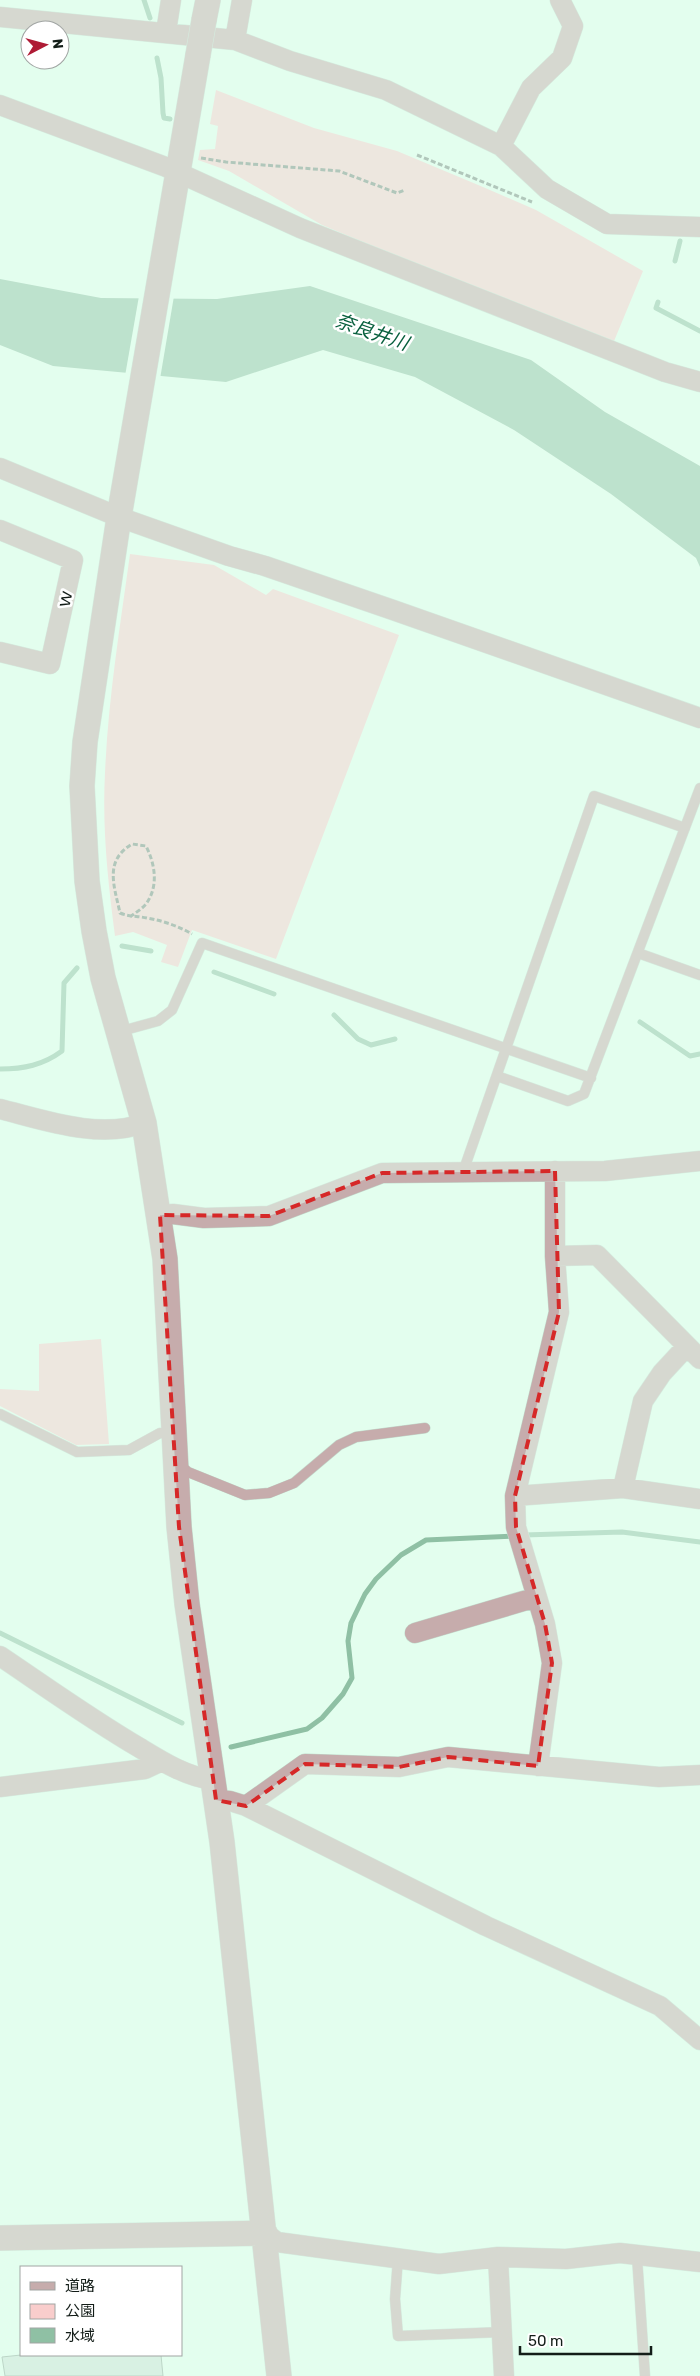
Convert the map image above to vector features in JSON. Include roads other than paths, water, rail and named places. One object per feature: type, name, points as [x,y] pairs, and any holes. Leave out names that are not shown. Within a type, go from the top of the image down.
[{"type":"street","points":[[166,32],[171,0]]},
{"type":"street","points":[[235,40],[242,0]]},
{"type":"street","points":[[501,146],[530,88],[562,58],[573,26],[560,0]]},
{"type":"street","points":[[0,17],[36,9],[166,32],[235,40],[290,61],[386,90],[501,146],[547,188],[607,224],[700,227]]},
{"type":"street","points":[[206,10],[120,511],[85,742],[82,786],[87,881],[94,931],[103,978],[144,1123],[160,1215],[165,1259],[179,1527],[187,1604],[215,1790],[265,2233],[279,2376]]},
{"type":"street","points":[[0,105],[177,175],[300,228],[665,372],[700,382]]},
{"type":"street","points":[[0,468],[120,511],[229,556],[265,566],[393,610],[700,718]]},
{"type":"street","name":"ｗ","points":[[0,530],[73,560],[50,664],[0,652]]},
{"type":"street","points":[[0,1109],[81,1129],[134,1127],[144,1123]]},
{"type":"street","points":[[160,1215],[174,1214],[204,1218],[269,1216],[382,1173],[605,1171],[700,1161]]},
{"type":"street","points":[[538,1766],[552,1663],[545,1624],[516,1526],[515,1496],[559,1312],[555,1256],[555,1171]]},
{"type":"street","points":[[555,1256],[597,1255],[694,1353],[662,1373],[643,1401],[623,1488]]},
{"type":"street","points":[[515,1496],[623,1488],[700,1499]]},
{"type":"street","points":[[415,1633],[536,1597]]},
{"type":"street","points":[[0,1656],[117,1734],[162,1761],[199,1779],[230,1801],[246,1806],[486,1926],[660,2006],[700,2040]]},
{"type":"street","points":[[246,1806],[305,1764],[399,1768],[448,1757],[659,1778],[700,1775]]},
{"type":"street","points":[[0,1787],[145,1769],[162,1761]]},
{"type":"street","points":[[0,2238],[265,2233],[277,2242],[438,2264],[498,2257],[566,2259],[620,2253],[637,2257],[700,2262]]},
{"type":"street","points":[[498,2257],[504,2376]]},
{"type":"lane","points":[[497,1076],[568,1101],[584,1094],[700,788]]},
{"type":"lane","points":[[463,1172],[594,796],[685,828]]},
{"type":"lane","points":[[118,1032],[158,1021],[172,1010],[202,943],[590,1078]]},
{"type":"lane","points":[[638,953],[700,975]]},
{"type":"lane","points":[[0,1414],[77,1452],[129,1450],[160,1433],[174,1434]]},
{"type":"lane","points":[[176,1461],[188,1472],[245,1495],[269,1493],[294,1483],[339,1445],[356,1437],[425,1428]]},
{"type":"lane","points":[[637,2257],[645,2376]]},
{"type":"lane","points":[[398,2258],[395,2299],[398,2336],[503,2332]]},
{"type":"water","name":"奈良井川","points":[[0,279],[101,298],[217,299],[310,286],[531,360],[605,412],[700,466],[700,567],[696,558],[611,494],[514,430],[415,377],[323,350],[226,382],[53,366],[0,345]]},
{"type":"waterway","points":[[144,0],[150,18]]},
{"type":"waterway","points":[[157,58],[161,78],[164,118],[170,119]]},
{"type":"waterway","points":[[675,261],[680,241]]},
{"type":"waterway","points":[[658,302],[656,308],[700,331]]},
{"type":"waterway","points":[[122,946],[151,951]]},
{"type":"waterway","points":[[0,1069],[33,1065],[48,1060],[62,1051],[64,983],[77,968]]},
{"type":"waterway","points":[[214,972],[274,994]]},
{"type":"waterway","points":[[334,1015],[358,1039],[371,1045],[395,1039]]},
{"type":"waterway","points":[[640,1022],[690,1056],[700,1054]]},
{"type":"waterway","points":[[524,1535],[622,1532],[700,1542]]},
{"type":"waterway","points":[[231,1747],[307,1729],[322,1718],[343,1694],[352,1678],[348,1641],[351,1623],[365,1594],[376,1579],[401,1555],[426,1540],[513,1536]]},
{"type":"waterway","points":[[0,1633],[182,1723]]}]
